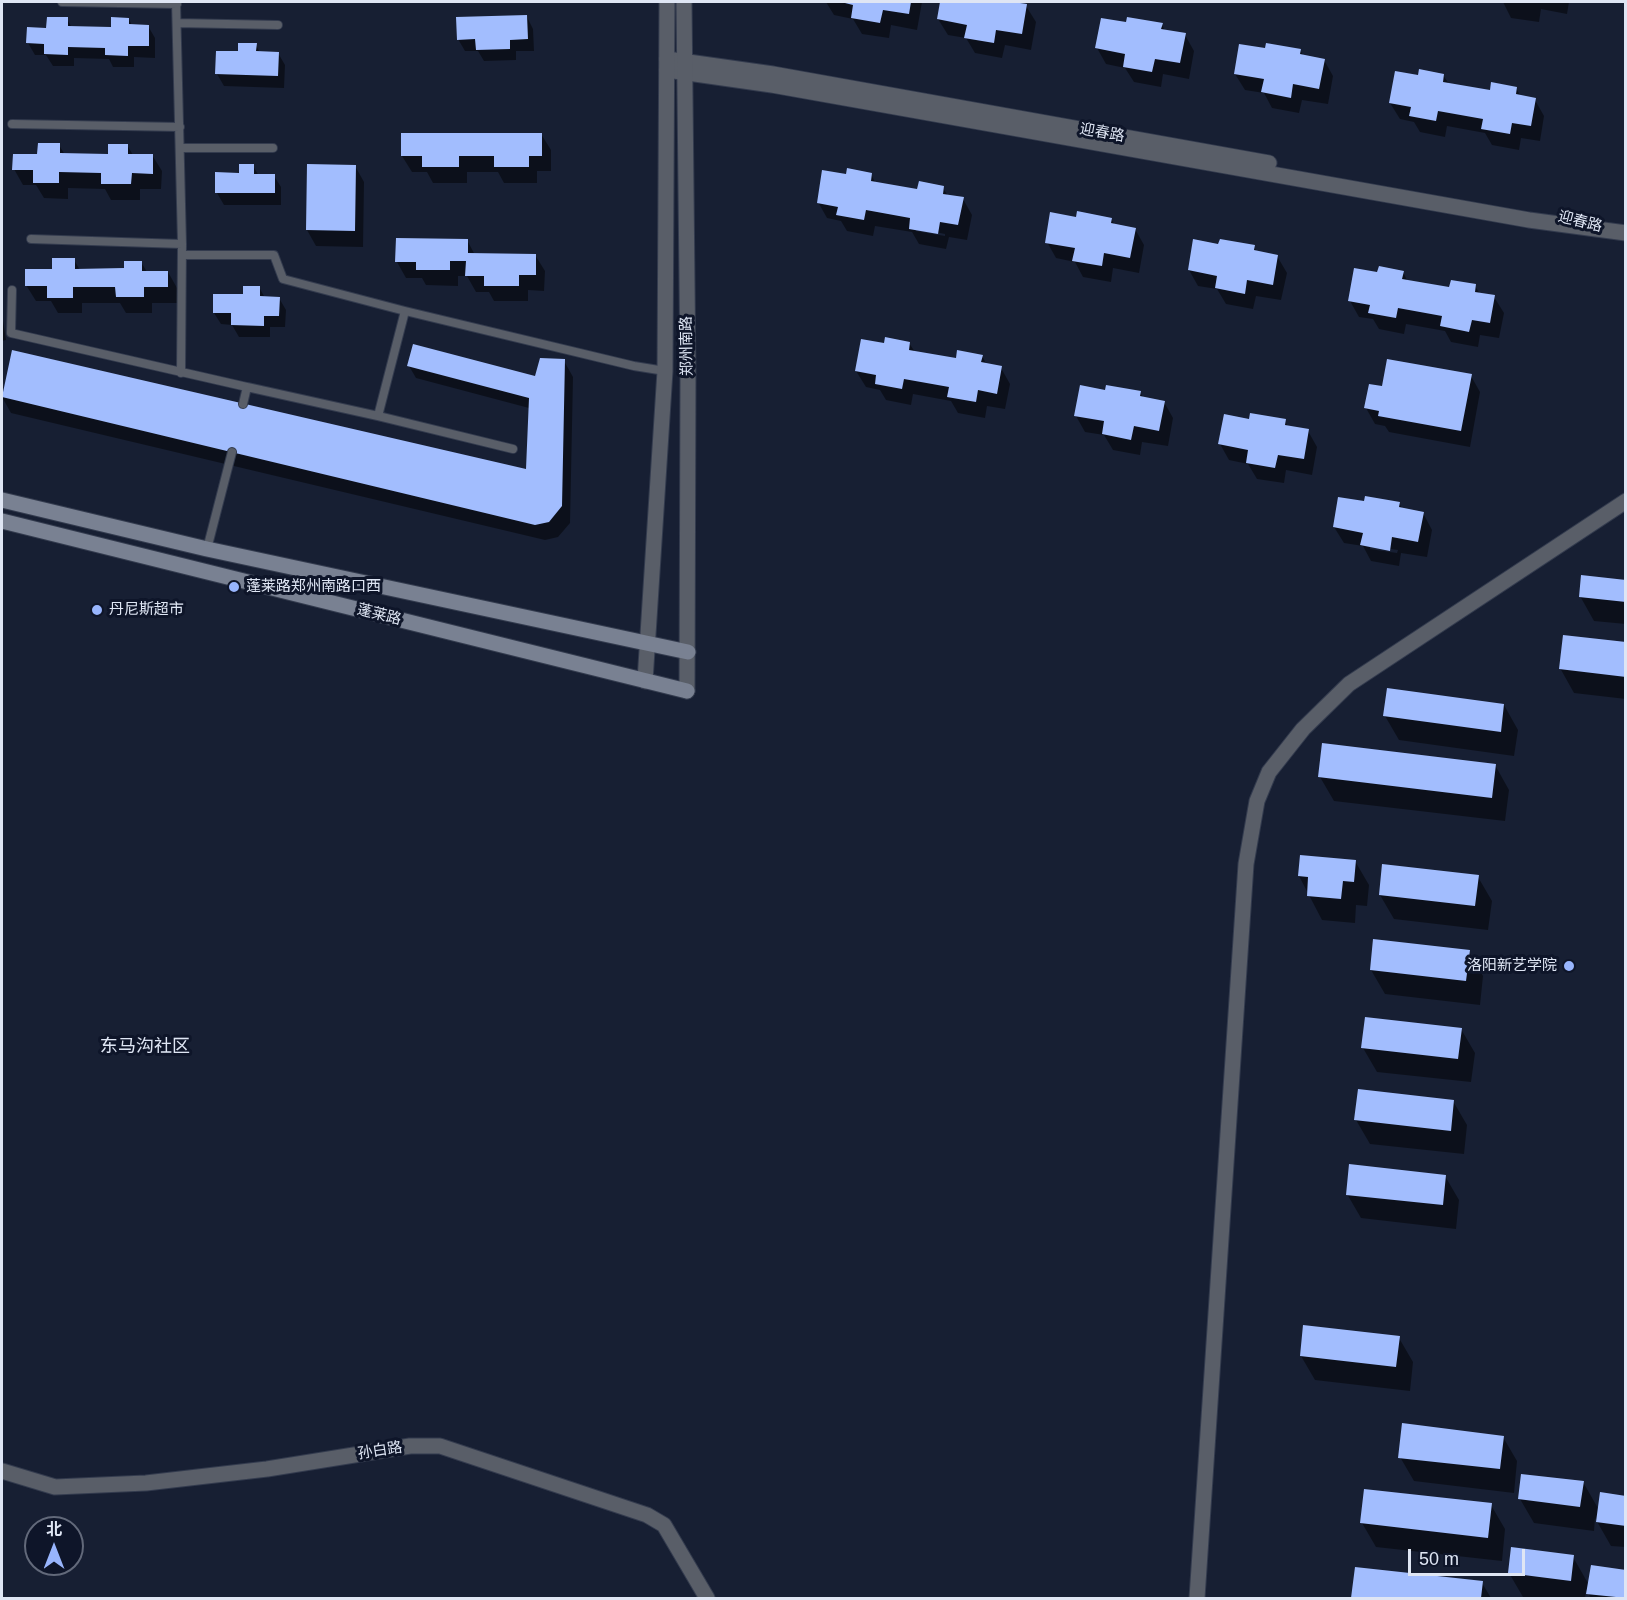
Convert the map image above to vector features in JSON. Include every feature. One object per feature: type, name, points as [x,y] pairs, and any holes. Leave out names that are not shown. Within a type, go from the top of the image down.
[{"type":"main road","name":"蓬莱路","points":[[2,500],[207,549],[688,652]]},
{"type":"main road","name":"蓬莱路","points":[[2,521],[687,691]]},
{"type":"street","name":"郑州南路","points":[[645,681],[665,371],[667,2]]},
{"type":"street","name":"郑州南路","points":[[684,2],[687,691]]},
{"type":"street","name":"迎春路","points":[[667,64],[739,74],[1529,220],[1621,232]]},
{"type":"street","points":[[1197,1599],[1245,876],[1257,801],[1269,772],[1296,737],[1349,684],[1626,501]]},
{"type":"street","name":"孙白路","points":[[2,1471],[55,1487],[137,1484],[267,1469],[410,1446],[440,1446],[647,1515],[664,1525],[707,1599]]},
{"type":"lane","points":[[62,2],[176,3],[182,244],[182,373]]},
{"type":"lane","points":[[177,23],[278,25]]},
{"type":"lane","points":[[12,124],[180,127]]},
{"type":"lane","points":[[180,148],[273,148]]},
{"type":"lane","points":[[31,239],[182,244]]},
{"type":"lane","points":[[182,255],[274,255],[283,279],[405,311],[634,366],[665,371]]},
{"type":"lane","points":[[12,290],[11,333],[513,449]]},
{"type":"lane","points":[[378,416],[405,311]]},
{"type":"lane","points":[[243,404],[247,387]]},
{"type":"lane","points":[[207,549],[232,452]]},
{"type":"building","points":[[841,2],[911,2],[909,14],[883,10],[880,23],[851,18],[853,5]]},
{"type":"building","points":[[940,2],[1027,4],[1022,34],[996,30],[994,43],[964,38],[967,25],[937,19]]},
{"type":"building","points":[[527,15],[528,39],[510,40],[510,49],[476,50],[475,39],[457,40],[456,17]]},
{"type":"building","points":[[47,17],[68,17],[68,26],[111,27],[111,17],[129,18],[129,24],[149,25],[149,46],[128,46],[128,56],[105,55],[105,48],[68,47],[68,55],[44,54],[44,44],[26,43],[27,27],[46,28]]},
{"type":"building","points":[[1127,17],[1163,23],[1161,29],[1186,33],[1180,63],[1155,59],[1152,72],[1123,67],[1125,54],[1095,48],[1101,18],[1126,22]]},
{"type":"building","points":[[238,43],[257,43],[256,51],[279,52],[278,76],[215,74],[216,51],[238,51]]},
{"type":"building","points":[[1266,43],[1301,49],[1300,54],[1325,59],[1319,89],[1293,84],[1291,98],[1261,92],[1264,79],[1234,74],[1239,44],[1265,48]]},
{"type":"building","points":[[1419,69],[1444,74],[1443,82],[1490,90],[1491,82],[1517,87],[1516,94],[1536,98],[1531,126],[1512,123],[1510,134],[1481,129],[1483,119],[1438,111],[1436,121],[1409,116],[1411,107],[1389,103],[1395,71],[1418,75]]},
{"type":"building","points":[[401,133],[542,133],[542,156],[529,156],[529,167],[494,167],[494,156],[459,156],[459,167],[422,167],[422,156],[401,156]]},
{"type":"building","points":[[38,143],[60,143],[60,153],[108,154],[108,144],[128,144],[128,154],[153,154],[153,174],[132,173],[131,184],[101,184],[101,173],[59,172],[59,183],[33,183],[33,170],[12,170],[13,154],[37,154]]},
{"type":"building","points":[[239,164],[254,164],[254,174],[275,174],[275,193],[215,193],[215,172],[239,173]]},
{"type":"building","points":[[307,164],[356,165],[355,231],[306,230]]},
{"type":"building","points":[[847,168],[872,173],[871,181],[917,189],[919,181],[944,186],[943,194],[964,197],[958,225],[940,222],[938,234],[909,229],[910,218],[866,210],[864,220],[836,215],[838,207],[817,203],[822,170],[846,174]]},
{"type":"building","points":[[1077,211],[1112,218],[1111,223],[1136,228],[1130,258],[1104,253],[1102,266],[1072,261],[1075,248],[1045,243],[1050,212],[1076,217]]},
{"type":"building","points":[[396,238],[468,239],[468,253],[536,254],[536,275],[519,275],[519,286],[484,286],[484,276],[465,276],[466,261],[450,261],[450,270],[416,270],[416,262],[395,262]]},
{"type":"building","points":[[1193,239],[1218,244],[1220,239],[1255,245],[1254,250],[1278,255],[1273,285],[1247,280],[1245,294],[1215,288],[1217,276],[1188,270]]},
{"type":"building","points":[[52,258],[75,258],[75,269],[124,268],[124,261],[142,261],[142,271],[168,271],[168,287],[144,287],[144,297],[116,297],[115,287],[73,287],[73,298],[47,298],[47,286],[25,286],[25,269],[52,269]]},
{"type":"building","points":[[1379,266],[1404,271],[1402,279],[1449,287],[1451,280],[1476,284],[1475,292],[1495,295],[1490,323],[1472,320],[1469,332],[1440,326],[1442,316],[1398,308],[1396,318],[1368,313],[1370,305],[1348,301],[1354,268],[1377,272]]},
{"type":"building","points":[[243,286],[260,286],[260,296],[280,297],[279,316],[264,316],[264,326],[231,325],[231,313],[213,313],[213,294],[243,294]]},
{"type":"building","points":[[885,337],[910,342],[909,350],[956,358],[957,350],[983,355],[981,362],[1002,366],[997,394],[978,390],[976,402],[947,397],[949,387],[904,379],[902,389],[875,384],[876,375],[855,371],[861,339],[884,343]]},
{"type":"building","points":[[413,344],[535,376],[540,358],[565,359],[562,506],[549,522],[535,525],[2,397],[12,350],[526,469],[529,398],[407,366]]},
{"type":"building","points":[[1387,359],[1472,374],[1461,431],[1378,416],[1379,411],[1364,408],[1369,384],[1382,386]]},
{"type":"building","points":[[1080,385],[1105,390],[1106,385],[1141,391],[1140,396],[1165,401],[1159,431],[1134,426],[1131,440],[1102,434],[1104,421],[1074,416]]},
{"type":"building","points":[[1250,413],[1286,419],[1285,425],[1309,429],[1304,459],[1278,455],[1275,468],[1246,463],[1248,450],[1218,444],[1224,414],[1249,419]]},
{"type":"building","points":[[1365,496],[1400,502],[1399,507],[1424,512],[1418,542],[1392,537],[1390,551],[1360,545],[1363,533],[1333,527],[1338,497],[1364,501]]},
{"type":"building","points":[[1581,575],[1626,580],[1626,602],[1579,597]]},
{"type":"building","points":[[1563,635],[1626,642],[1626,677],[1559,669]]},
{"type":"building","points":[[1387,688],[1504,704],[1501,732],[1383,716]]},
{"type":"building","points":[[1322,743],[1496,764],[1492,798],[1318,777]]},
{"type":"building","points":[[1300,855],[1356,860],[1354,882],[1343,881],[1341,899],[1307,896],[1308,877],[1298,876]]},
{"type":"building","points":[[1382,864],[1479,875],[1475,906],[1379,895]]},
{"type":"building","points":[[1373,939],[1470,950],[1466,981],[1370,970]]},
{"type":"building","points":[[1365,1017],[1462,1028],[1458,1059],[1361,1048]]},
{"type":"building","points":[[1358,1089],[1454,1100],[1451,1131],[1354,1120]]},
{"type":"building","points":[[1349,1164],[1446,1175],[1443,1205],[1346,1195]]},
{"type":"building","points":[[1303,1325],[1400,1336],[1396,1367],[1300,1356]]},
{"type":"building","points":[[1402,1423],[1504,1436],[1500,1469],[1398,1458]]},
{"type":"building","points":[[1521,1474],[1584,1481],[1580,1507],[1518,1499]]},
{"type":"building","points":[[1364,1489],[1492,1503],[1488,1538],[1360,1523]]},
{"type":"building","points":[[1600,1492],[1626,1496],[1626,1526],[1596,1522]]},
{"type":"building","points":[[1511,1547],[1574,1555],[1571,1581],[1508,1573]]},
{"type":"building","points":[[1591,1565],[1626,1570],[1626,1598],[1586,1594]]},
{"type":"building","points":[[1355,1567],[1483,1581],[1481,1598],[1351,1598]]},
{"type":"place","name":"蓬莱路郑州南路口西","points":[[234,587]]},
{"type":"place","name":"丹尼斯超市","points":[[97,610]]},
{"type":"place","name":"洛阳新艺学院","points":[[1569,966]]},
{"type":"district","name":"东马沟社区","points":[[145,1047]]}]
